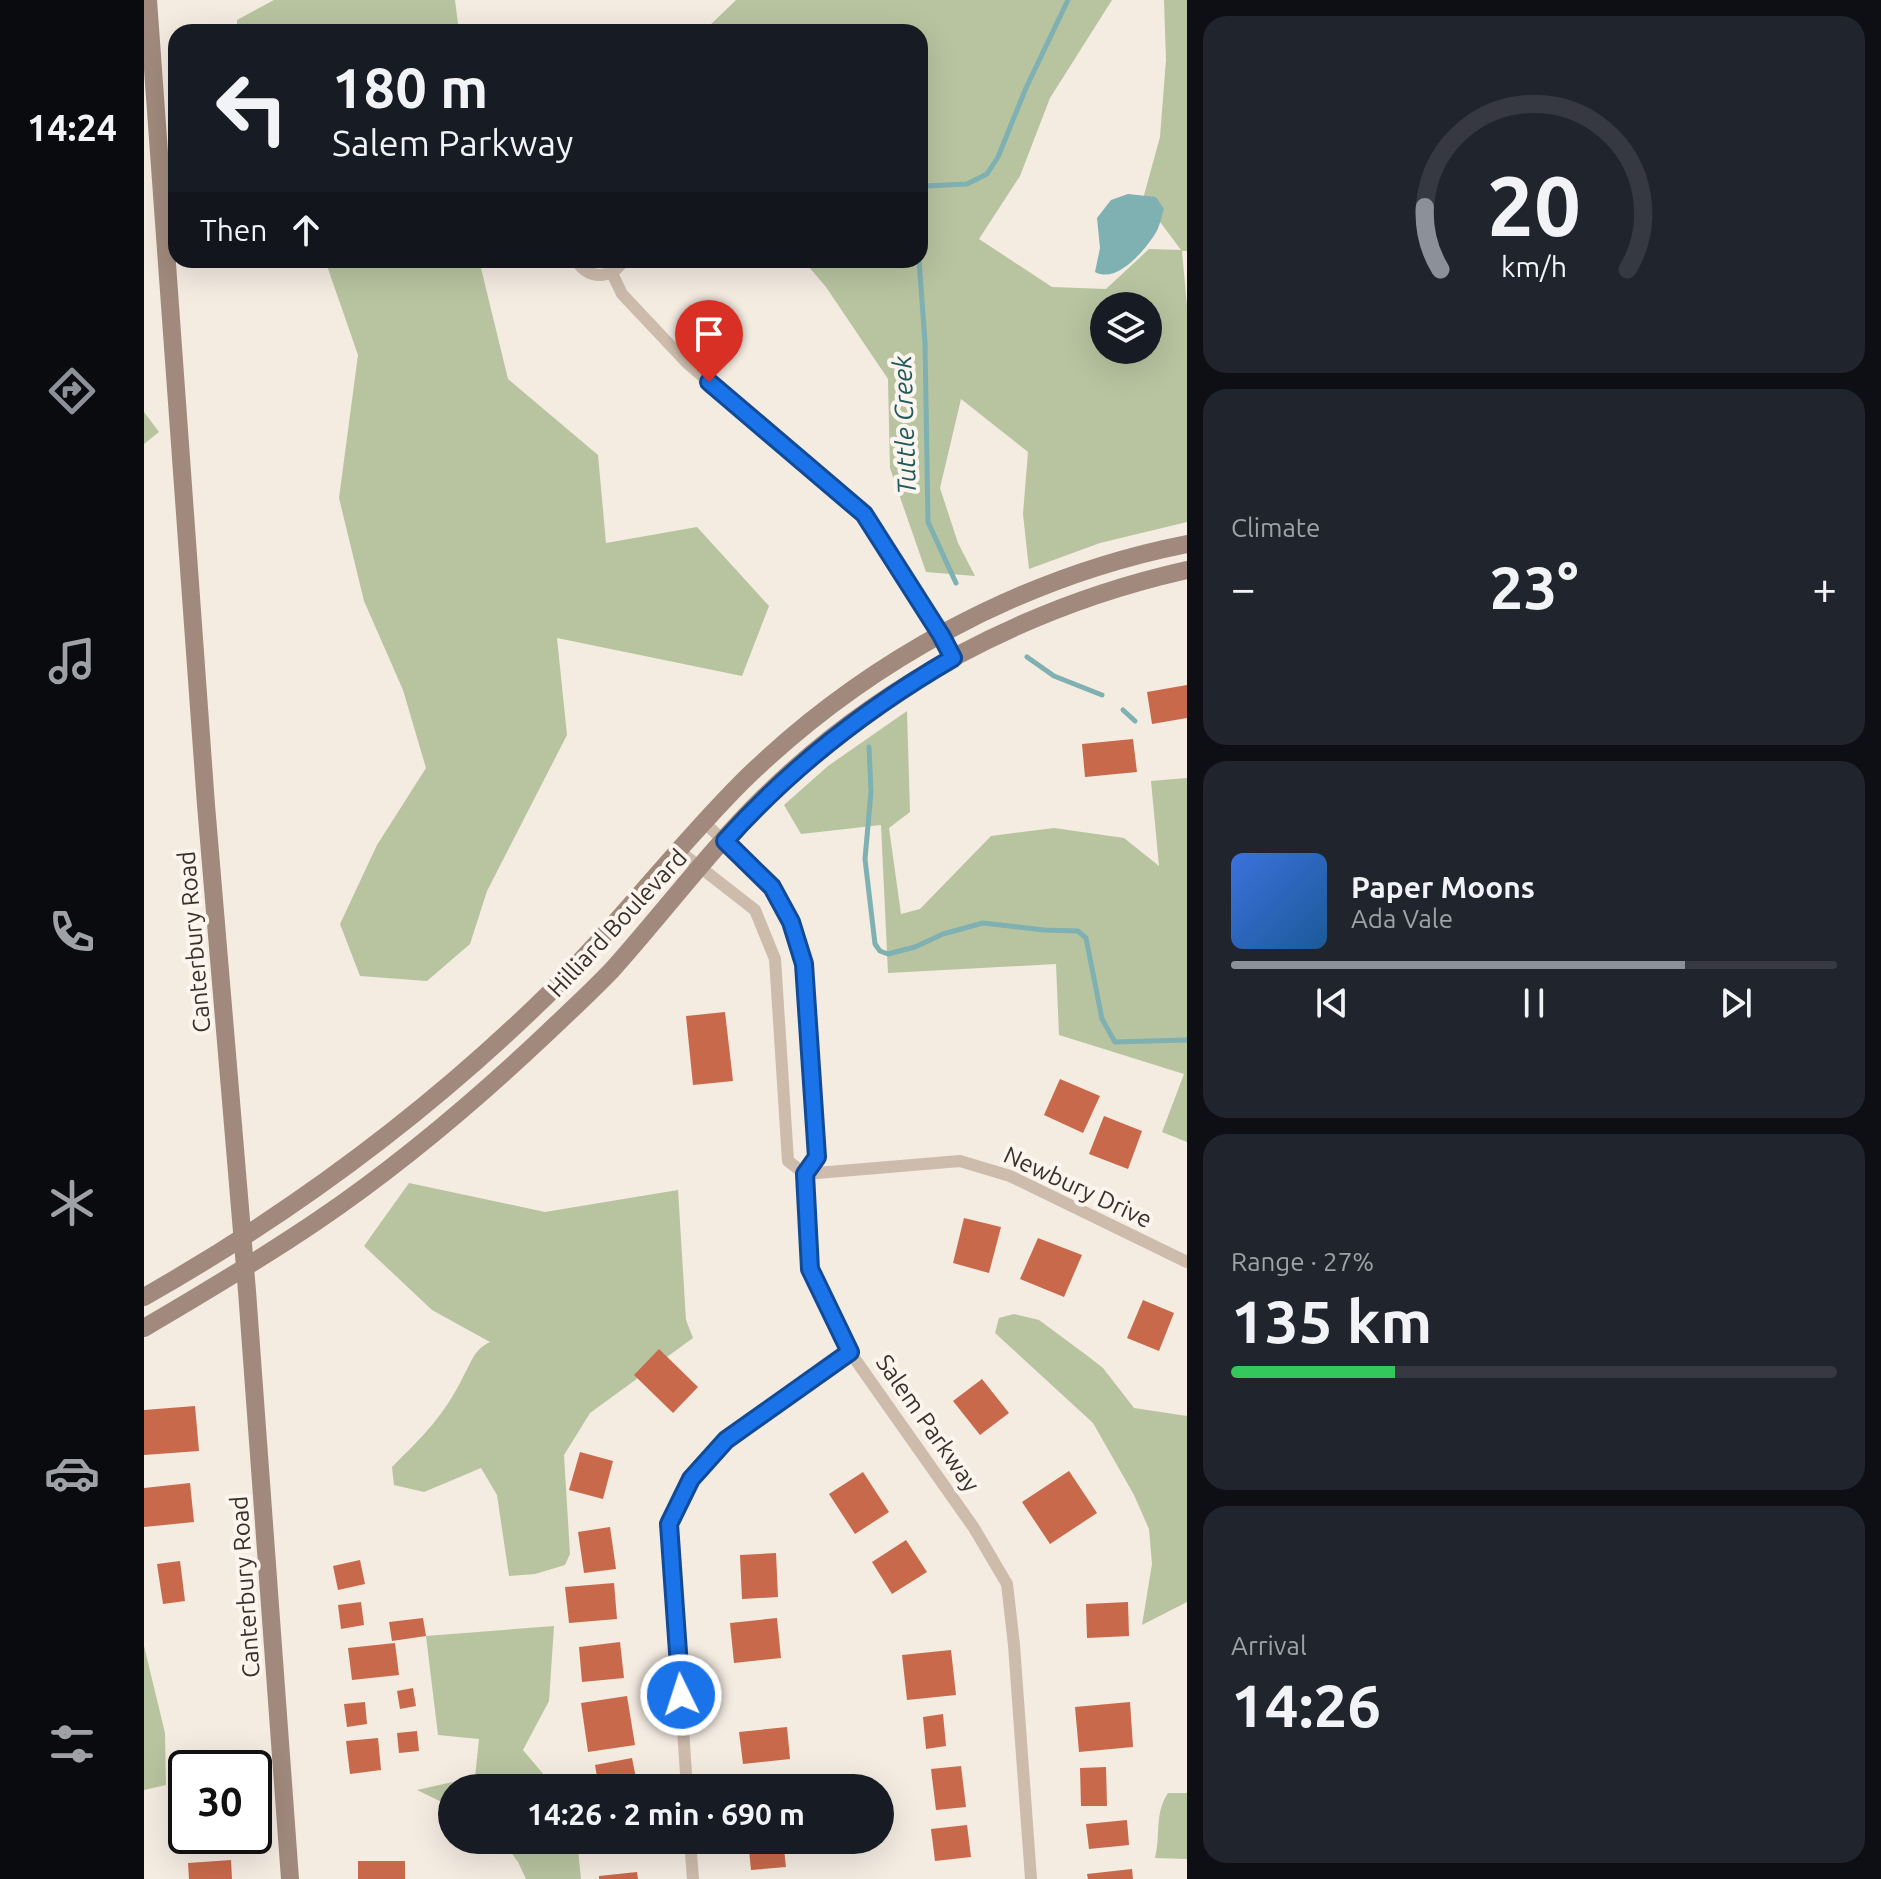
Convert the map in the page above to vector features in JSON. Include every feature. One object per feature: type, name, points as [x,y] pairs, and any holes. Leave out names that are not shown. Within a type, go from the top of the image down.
[{"type":"main road","name":"Canterbury Road","points":[[148,0],[206,805],[243,1237],[290,1879]]},
{"type":"main road","name":"Hilliard Boulevard","points":[[144,1297],[243,1237],[348,1165],[441,1092],[574,969],[678,850],[778,748],[856,687],[982,613],[1125,559],[1187,544]]},
{"type":"main road","name":"Hilliard Boulevard","points":[[144,1328],[319,1220],[429,1137],[543,1037],[608,974],[763,798],[872,708],[953,658],[994,638],[1104,593],[1187,570]]},
{"type":"street","points":[[582,268],[595,275],[612,273],[617,268]]},
{"type":"street","points":[[612,273],[622,294],[687,363],[864,514],[953,658]]},
{"type":"street","points":[[704,822],[772,887],[791,922],[804,964],[817,1157],[805,1174]]},
{"type":"street","name":"Salem Parkway","points":[[678,850],[755,910],[775,959],[788,1161],[805,1174],[810,1269],[850,1352],[974,1528],[1007,1584],[1031,1879]]},
{"type":"street","name":"Newbury Drive","points":[[805,1174],[960,1161],[1010,1176],[1187,1262]]},
{"type":"street","points":[[686,1774],[669,1524],[691,1479],[726,1440],[850,1352]]},
{"type":"street","points":[[691,1854],[693,1879]]},
{"type":"green space","points":[[274,0],[455,0],[458,24],[237,24],[237,20]]},
{"type":"green space","points":[[736,0],[1112,0],[1050,98],[1020,176],[979,239],[1052,287],[1106,289],[1149,249],[1181,250],[1143,199],[1160,137],[1166,60],[1164,0],[1187,0],[1187,251],[1182,251],[1187,306],[1187,522],[1100,543],[1029,569],[1023,514],[1028,452],[961,399],[940,488],[958,543],[975,576],[926,572],[890,468],[888,379],[810,268],[928,268],[928,24],[711,24]]},
{"type":"green space","points":[[328,268],[481,268],[508,379],[598,455],[606,543],[697,527],[769,606],[742,676],[557,638],[567,735],[487,891],[470,944],[427,981],[360,976],[340,924],[377,845],[426,768],[403,690],[364,601],[339,498],[358,355]]},
{"type":"green space","points":[[144,412],[159,432],[144,444]]},
{"type":"green space","points":[[907,711],[910,812],[889,828],[901,914],[920,909],[991,836],[1054,828],[1124,838],[1159,866],[1151,781],[1187,778],[1187,1142],[1162,1132],[1184,1074],[1059,1035],[1056,964],[888,973],[881,825],[801,834],[784,805],[828,766]]},
{"type":"green space","points":[[409,1183],[545,1212],[678,1190],[686,1320],[693,1338],[590,1413],[564,1455],[570,1554],[565,1565],[535,1574],[509,1576],[497,1495],[481,1468],[424,1492],[394,1485],[392,1467],[432,1424],[449,1402],[474,1356],[490,1342],[432,1310],[364,1246]]},
{"type":"green space","points":[[1014,1314],[1039,1320],[1103,1368],[1134,1408],[1187,1416],[1187,1602],[1142,1625],[1152,1564],[1149,1529],[1134,1495],[1093,1423],[995,1333],[999,1318]]},
{"type":"green space","points":[[554,1626],[549,1701],[523,1750],[543,1774],[475,1774],[479,1739],[438,1735],[426,1636]]},
{"type":"green space","points":[[144,1646],[165,1733],[166,1785],[144,1790]]},
{"type":"green space","points":[[438,1785],[438,1800],[417,1790]]},
{"type":"green space","points":[[1168,1793],[1187,1793],[1187,1859],[1155,1858],[1159,1816]]},
{"type":"green space","points":[[512,1854],[578,1854],[581,1879],[526,1879]]},
{"type":"water","points":[[1128,194],[1156,197],[1164,209],[1155,234],[1144,249],[1121,270],[1103,275],[1095,272],[1100,248],[1097,218],[1111,200]]},
{"type":"building","points":[[1187,685],[1187,718],[1152,724],[1147,692]]},
{"type":"building","points":[[1133,739],[1137,772],[1085,777],[1082,744]]},
{"type":"building","points":[[725,1012],[733,1081],[693,1085],[686,1016]]},
{"type":"building","points":[[1060,1079],[1100,1096],[1083,1133],[1044,1115]]},
{"type":"building","points":[[1104,1116],[1142,1131],[1128,1169],[1089,1154]]},
{"type":"building","points":[[964,1218],[1001,1227],[989,1273],[953,1263]]},
{"type":"building","points":[[1038,1238],[1082,1255],[1064,1297],[1020,1279]]},
{"type":"building","points":[[1143,1300],[1174,1313],[1159,1351],[1127,1338]]},
{"type":"building","points":[[659,1349],[698,1387],[673,1413],[634,1375]]},
{"type":"building","points":[[982,1379],[1009,1413],[980,1435],[953,1401]]},
{"type":"building","points":[[195,1406],[199,1451],[144,1455],[144,1410]]},
{"type":"building","points":[[580,1452],[613,1461],[603,1499],[569,1490]]},
{"type":"building","points":[[1069,1471],[1097,1513],[1050,1544],[1022,1502]]},
{"type":"building","points":[[863,1472],[889,1512],[855,1534],[829,1494]]},
{"type":"building","points":[[190,1483],[194,1522],[144,1527],[144,1488]]},
{"type":"building","points":[[610,1527],[616,1569],[584,1573],[578,1532]]},
{"type":"building","points":[[906,1540],[927,1572],[892,1594],[872,1562]]},
{"type":"building","points":[[776,1553],[778,1597],[742,1599],[740,1555]]},
{"type":"building","points":[[360,1560],[365,1584],[338,1590],[333,1566]]},
{"type":"building","points":[[180,1561],[185,1601],[163,1604],[157,1564]]},
{"type":"building","points":[[614,1583],[617,1619],[569,1623],[565,1587]]},
{"type":"building","points":[[361,1602],[364,1625],[341,1629],[338,1605]]},
{"type":"building","points":[[1128,1602],[1129,1636],[1087,1638],[1086,1604]]},
{"type":"building","points":[[423,1618],[426,1636],[392,1641],[389,1622]]},
{"type":"building","points":[[777,1618],[781,1658],[734,1663],[730,1623]]},
{"type":"building","points":[[620,1642],[624,1678],[582,1682],[579,1647]]},
{"type":"building","points":[[395,1643],[399,1675],[352,1680],[348,1648]]},
{"type":"building","points":[[951,1650],[956,1695],[907,1700],[902,1655]]},
{"type":"building","points":[[413,1688],[416,1706],[400,1709],[397,1691]]},
{"type":"building","points":[[627,1696],[635,1745],[588,1752],[581,1703]]},
{"type":"building","points":[[365,1702],[367,1724],[347,1727],[344,1704]]},
{"type":"building","points":[[1130,1702],[1133,1747],[1079,1752],[1075,1707]]},
{"type":"building","points":[[943,1714],[946,1746],[926,1749],[923,1717]]},
{"type":"building","points":[[787,1727],[790,1759],[743,1764],[739,1732]]},
{"type":"building","points":[[417,1731],[419,1751],[399,1753],[397,1733]]},
{"type":"building","points":[[378,1738],[381,1770],[350,1774],[346,1741]]},
{"type":"building","points":[[632,1758],[635,1774],[597,1774],[595,1765]]},
{"type":"building","points":[[961,1766],[966,1807],[936,1810],[931,1769]]},
{"type":"building","points":[[1106,1767],[1107,1806],[1081,1806],[1080,1768]]},
{"type":"building","points":[[1127,1820],[1129,1845],[1089,1849],[1086,1824]]},
{"type":"building","points":[[967,1825],[971,1857],[935,1861],[931,1829]]},
{"type":"building","points":[[749,1854],[785,1854],[786,1867],[751,1870]]},
{"type":"building","points":[[231,1860],[232,1879],[189,1879],[188,1863]]},
{"type":"building","points":[[358,1861],[405,1861],[405,1879],[358,1879]]},
{"type":"building","points":[[1132,1869],[1133,1879],[1088,1879],[1087,1874]]},
{"type":"building","points":[[637,1872],[638,1879],[599,1879],[599,1876]]},
{"type":"waterway","name":"Tuttle Creek","points":[[928,186],[967,184],[987,174],[998,157],[1026,88],[1068,0]]},
{"type":"waterway","name":"Tuttle Creek","points":[[920,268],[925,342],[928,522],[956,583]]},
{"type":"waterway","points":[[1027,657],[1054,676],[1102,695]]},
{"type":"waterway","points":[[1123,710],[1135,721]]},
{"type":"waterway","name":"Tuttle Creek","points":[[869,747],[871,792],[865,859],[875,944],[880,951],[888,954],[915,947],[943,934],[983,923],[1078,931],[1086,938],[1102,1019],[1115,1042],[1187,1040]]},
{"type":"route","points":[[681,1695],[669,1524],[691,1479],[726,1440],[850,1352],[810,1269],[805,1174],[817,1157],[804,964],[791,922],[772,887],[725,841],[763,798],[834,737],[872,708],[953,658],[864,514],[709,382]]}]
